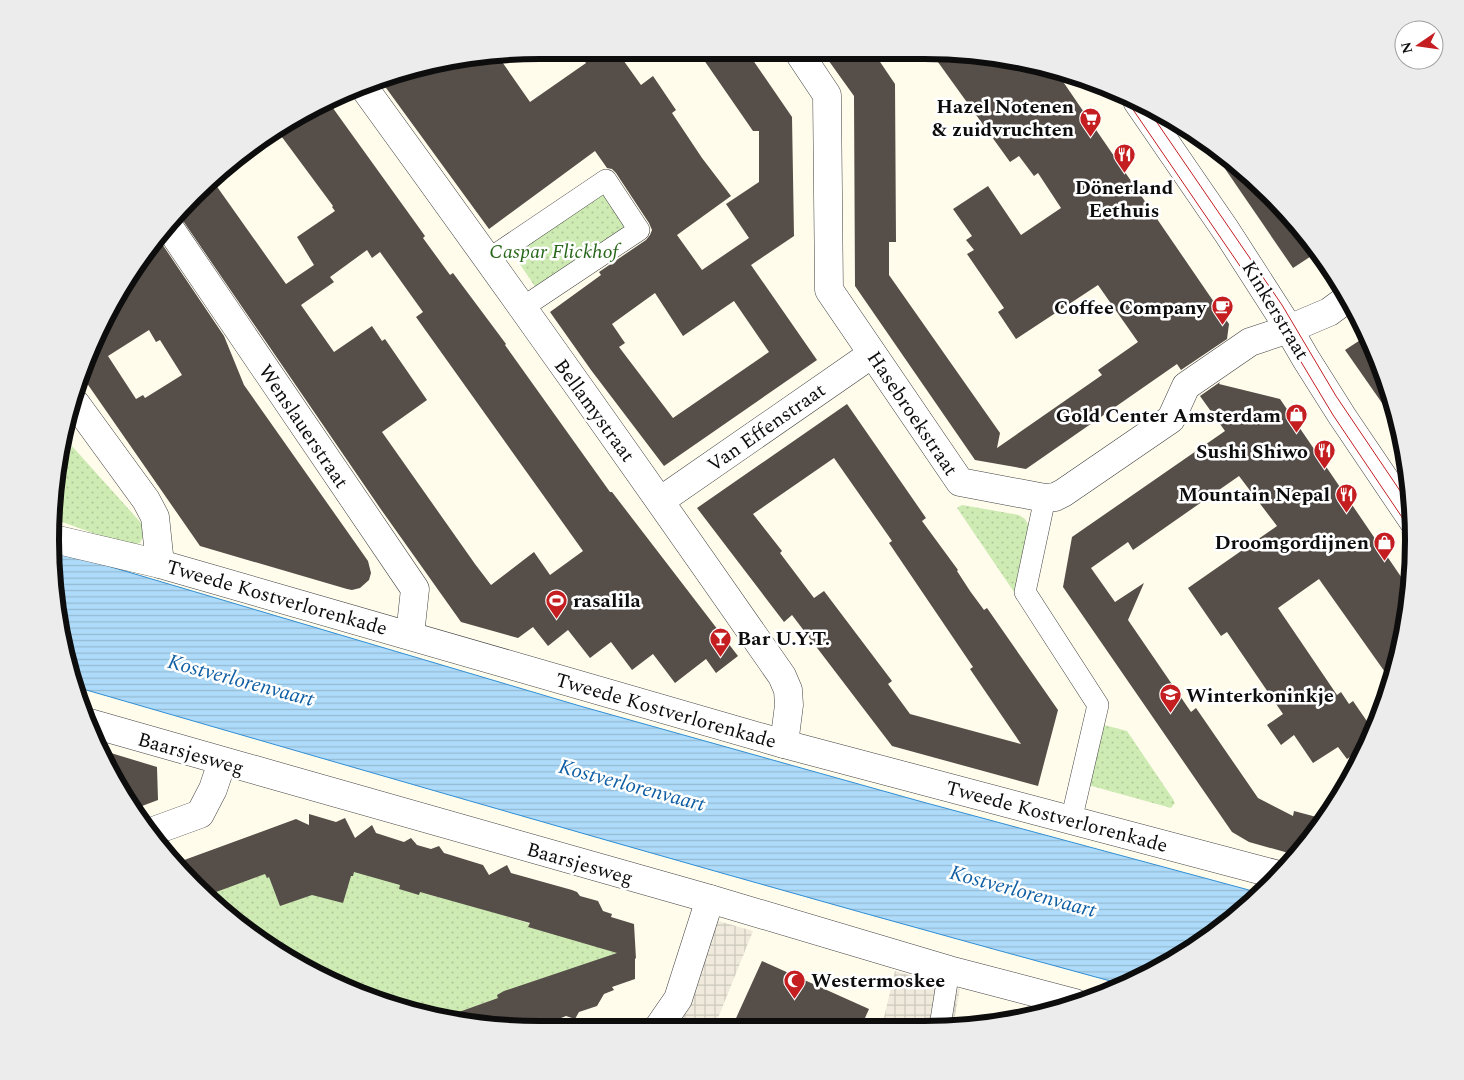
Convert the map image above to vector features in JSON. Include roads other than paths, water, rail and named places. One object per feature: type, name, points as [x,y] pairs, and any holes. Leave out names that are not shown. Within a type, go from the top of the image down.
[{"type":"street","name":"Hasebroekstraat","points":[[803,59],[827,95],[828,290],[960,482],[1045,498]]},
{"type":"street","name":"Bellamystraat","points":[[367,91],[489,259],[782,676],[788,690],[789,705],[784,744]]},
{"type":"street","name":"Kinkerstraat","points":[[1145,112],[1227,232],[1342,416],[1404,509]]},
{"type":"street","points":[[489,259],[606,180],[639,230],[522,308]]},
{"type":"street","name":"Wenslauerstraat","points":[[172,231],[416,590],[410,636]]},
{"type":"street","points":[[1072,821],[1098,705],[1025,592],[1045,498],[1063,493],[1170,419],[1186,386],[1250,342],[1289,329],[1330,312],[1343,302]]},
{"type":"street","name":"Van Effenstraat","points":[[660,501],[872,354]]},
{"type":"street","points":[[78,406],[146,500],[155,517],[160,564]]},
{"type":"street","name":"Tweede Kostverlorenkade","points":[[59,540],[160,564],[784,744],[1271,873]]},
{"type":"street","name":"Baarsjesweg","points":[[95,725],[710,899],[949,970],[1066,1000]]},
{"type":"street","points":[[156,830],[200,814],[213,788],[222,762]]},
{"type":"street","points":[[663,1021],[678,999],[710,899]]},
{"type":"street","points":[[941,1020],[949,970]]},
{"type":"water","name":"Kostverlorenvaart","points":[[59,552],[580,706],[919,801],[1253,891],[1217,922],[1191,940],[1165,957],[1114,982],[469,801],[82,689],[68,634],[63,603]]},
{"type":"tram line","points":[[1130,105],[1268,307],[1333,415],[1404,521]]},
{"type":"tram line","points":[[1153,117],[1282,305],[1336,396],[1403,495]]},
{"type":"place","name":"Hazel Notenen & zuidvruchten","points":[[1090,137]]},
{"type":"place","name":"Dönerland Eethuis","points":[[1124,174]]},
{"type":"place","name":"Coffee Company","points":[[1222,326]]},
{"type":"place","name":"Gold Center Amsterdam","points":[[1297,434]]},
{"type":"place","name":"Sushi Shiwo","points":[[1324,470]]},
{"type":"place","name":"Mountain Nepal","points":[[1346,513]]},
{"type":"place","name":"Droomgordijnen","points":[[1385,561]]},
{"type":"place","name":"rasalila","points":[[557,619]]},
{"type":"place","name":"Bar U.Y.T.","points":[[721,657]]},
{"type":"place","name":"Winterkoninkje","points":[[1170,714]]},
{"type":"place","name":"Westermoskee","points":[[795,999]]},
{"type":"park label","name":"Caspar Flickhof","points":[[554,251]]}]
